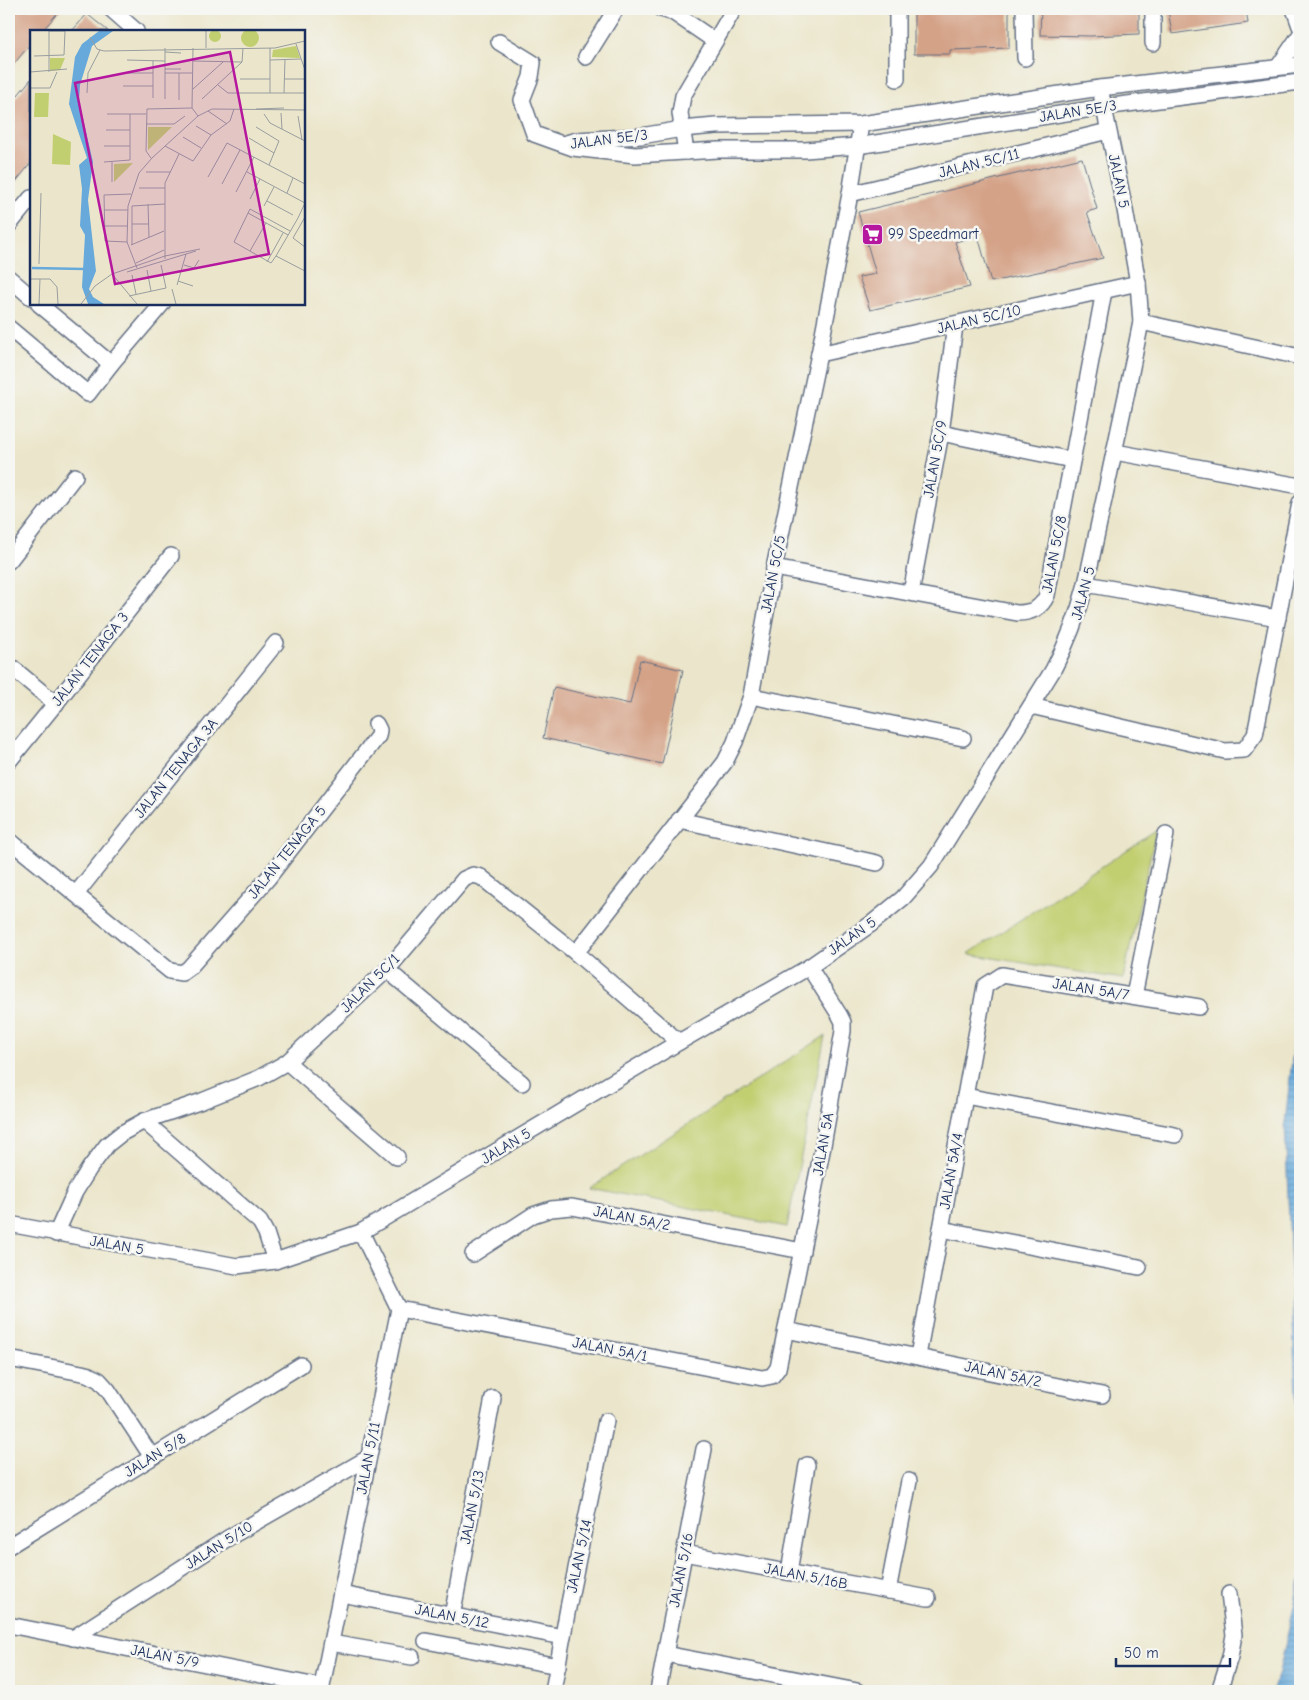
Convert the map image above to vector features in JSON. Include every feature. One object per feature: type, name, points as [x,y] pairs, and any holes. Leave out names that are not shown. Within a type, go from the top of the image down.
[{"type":"street","points":[[111,9],[135,30]]},
{"type":"street","points":[[586,58],[616,9]]},
{"type":"street","points":[[662,9],[674,13],[715,41]]},
{"type":"street","points":[[686,152],[680,114],[683,96],[734,9]]},
{"type":"street","points":[[897,9],[897,79]]},
{"type":"street","points":[[1024,9],[1025,58]]},
{"type":"street","points":[[1153,9],[1153,43]]},
{"type":"street","points":[[1294,9],[1300,26]]},
{"type":"street","points":[[1278,67],[1300,35]]},
{"type":"street","points":[[499,42],[533,63],[531,77],[522,100],[534,134],[563,144]]},
{"type":"street","name":"JALAN 5E/3","points":[[563,144],[577,140],[641,136],[682,129],[716,126],[861,124],[1100,88],[1300,65]]},
{"type":"street","name":"JALAN 5E/3","points":[[563,144],[589,151],[635,155],[718,150],[805,150],[857,146],[1104,107],[1300,82]]},
{"type":"street","name":"JALAN 5","points":[[9,1224],[237,1266],[275,1261],[361,1232],[679,1042],[809,967],[871,924],[903,898],[926,872],[1066,647],[1078,615],[1086,584],[1115,452],[1140,322],[1138,283],[1100,88]]},
{"type":"street","points":[[857,146],[861,124]]},
{"type":"street","name":"JALAN 5C/11","points":[[850,194],[1108,131]]},
{"type":"street","name":"JALAN 5C/5","points":[[576,953],[731,753],[751,696],[774,568],[850,194],[857,146]]},
{"type":"street","points":[[9,224],[30,199]]},
{"type":"street","points":[[9,278],[30,296]]},
{"type":"street","name":"JALAN 5C/10","points":[[819,354],[1138,283]]},
{"type":"street","name":"JALAN 5C/8","points":[[774,568],[1016,613],[1027,613],[1036,610],[1043,604],[1047,595],[1104,291]]},
{"type":"street","points":[[40,305],[111,364]]},
{"type":"street","points":[[9,328],[88,394],[161,305]]},
{"type":"street","points":[[1140,322],[1300,357]]},
{"type":"street","name":"JALAN 5C/9","points":[[911,593],[941,432],[955,325]]},
{"type":"street","points":[[941,432],[1072,460]]},
{"type":"street","points":[[1115,452],[1300,486]]},
{"type":"street","points":[[9,561],[75,476]]},
{"type":"street","points":[[1030,706],[1225,751],[1244,750],[1255,735],[1300,503]]},
{"type":"street","name":"JALAN TENAGA 3","points":[[9,761],[56,704],[171,556]]},
{"type":"street","points":[[1086,584],[1278,618]]},
{"type":"street","name":"JALAN TENAGA 3A","points":[[76,894],[276,643]]},
{"type":"street","points":[[9,665],[56,704]]},
{"type":"street","points":[[751,696],[962,738]]},
{"type":"street","name":"JALAN TENAGA 5","points":[[76,894],[170,971],[182,973],[189,968],[269,876],[354,767],[378,736],[379,730],[376,724]]},
{"type":"street","points":[[680,820],[877,862]]},
{"type":"street","points":[[1134,996],[1166,834]]},
{"type":"street","points":[[9,840],[76,894]]},
{"type":"street","name":"JALAN 5C/1","points":[[56,1234],[75,1192],[107,1145],[122,1133],[144,1121],[202,1101],[259,1078],[287,1062],[387,970],[464,879],[472,875],[481,877],[576,953],[679,1042]]},
{"type":"street","name":"JALAN 5A","points":[[786,1330],[822,1151],[843,1031],[843,1022],[840,1016],[809,967]]},
{"type":"street","points":[[387,970],[522,1083]]},
{"type":"street","name":"JALAN 5A/7","points":[[984,986],[1002,975],[1199,1007]]},
{"type":"street","name":"JALAN 5A/4","points":[[918,1356],[984,986]]},
{"type":"street","points":[[287,1062],[397,1157]]},
{"type":"street","points":[[965,1096],[1175,1135]]},
{"type":"street","points":[[144,1121],[260,1222],[266,1232],[275,1261]]},
{"type":"street","name":"JALAN 5A/2","points":[[473,1254],[533,1215],[551,1209],[572,1207],[802,1251]]},
{"type":"street","points":[[941,1229],[1139,1267]]},
{"type":"street","points":[[361,1232],[399,1309]]},
{"type":"street","name":"JALAN 5A/1","points":[[399,1309],[762,1378],[772,1376],[778,1368],[786,1330]]},
{"type":"street","name":"JALAN 5/11","points":[[321,1689],[399,1309]]},
{"type":"street","name":"JALAN 5A/2","points":[[786,1330],[1102,1394]]},
{"type":"street","points":[[9,1359],[88,1374],[99,1380],[108,1390],[152,1458]]},
{"type":"street","name":"JALAN 5/8","points":[[9,1546],[301,1365]]},
{"type":"street","name":"JALAN 5/13","points":[[452,1616],[493,1398]]},
{"type":"street","name":"JALAN 5/14","points":[[553,1691],[606,1422]]},
{"type":"street","name":"JALAN 5/16","points":[[658,1691],[704,1449]]},
{"type":"street","name":"JALAN 5/10","points":[[73,1638],[228,1538],[368,1458]]},
{"type":"street","points":[[789,1572],[807,1465]]},
{"type":"street","points":[[888,1591],[908,1481]]},
{"type":"street","name":"JALAN 5/16B","points":[[684,1553],[928,1598]]},
{"type":"street","name":"JALAN 5/12","points":[[341,1594],[563,1637]]},
{"type":"street","points":[[1219,1691],[1230,1657],[1234,1635],[1229,1594]]},
{"type":"street","name":"JALAN 5/9","points":[[9,1625],[321,1689]]},
{"type":"street","points":[[426,1641],[558,1666]]},
{"type":"street","points":[[331,1643],[412,1657]]},
{"type":"street","points":[[665,1654],[857,1691]]},
{"type":"green space","points":[[1156,831],[1123,979],[968,954]]},
{"type":"green space","points":[[825,1036],[787,1227],[589,1188]]},
{"type":"water","points":[[1300,1015],[1300,1455],[1297,1422],[1285,1123],[1296,1023]]},
{"type":"water","points":[[1300,1580],[1300,1691],[1272,1691],[1279,1672]]},
{"type":"building","points":[[9,9],[61,9],[43,30],[30,30],[30,44],[9,70]]},
{"type":"building","points":[[914,9],[1009,9],[1009,48],[950,50],[950,54],[914,54]]},
{"type":"building","points":[[1041,9],[1139,9],[1139,34],[1090,36],[1040,35]]},
{"type":"building","points":[[1168,9],[1246,9],[1248,23],[1172,34]]},
{"type":"building","points":[[87,14],[107,30],[73,30]]},
{"type":"building","points":[[30,80],[30,164],[9,190],[9,106]]},
{"type":"building","points":[[1082,158],[1097,209],[1087,212],[1103,258],[991,282],[978,236],[955,242],[970,287],[870,310],[859,277],[876,274],[858,212]]},
{"type":"building","points":[[640,660],[683,670],[662,764],[543,738],[554,687],[630,704]]},
{"type":"place","name":"99 Speedmart","points":[[872,234]]}]
